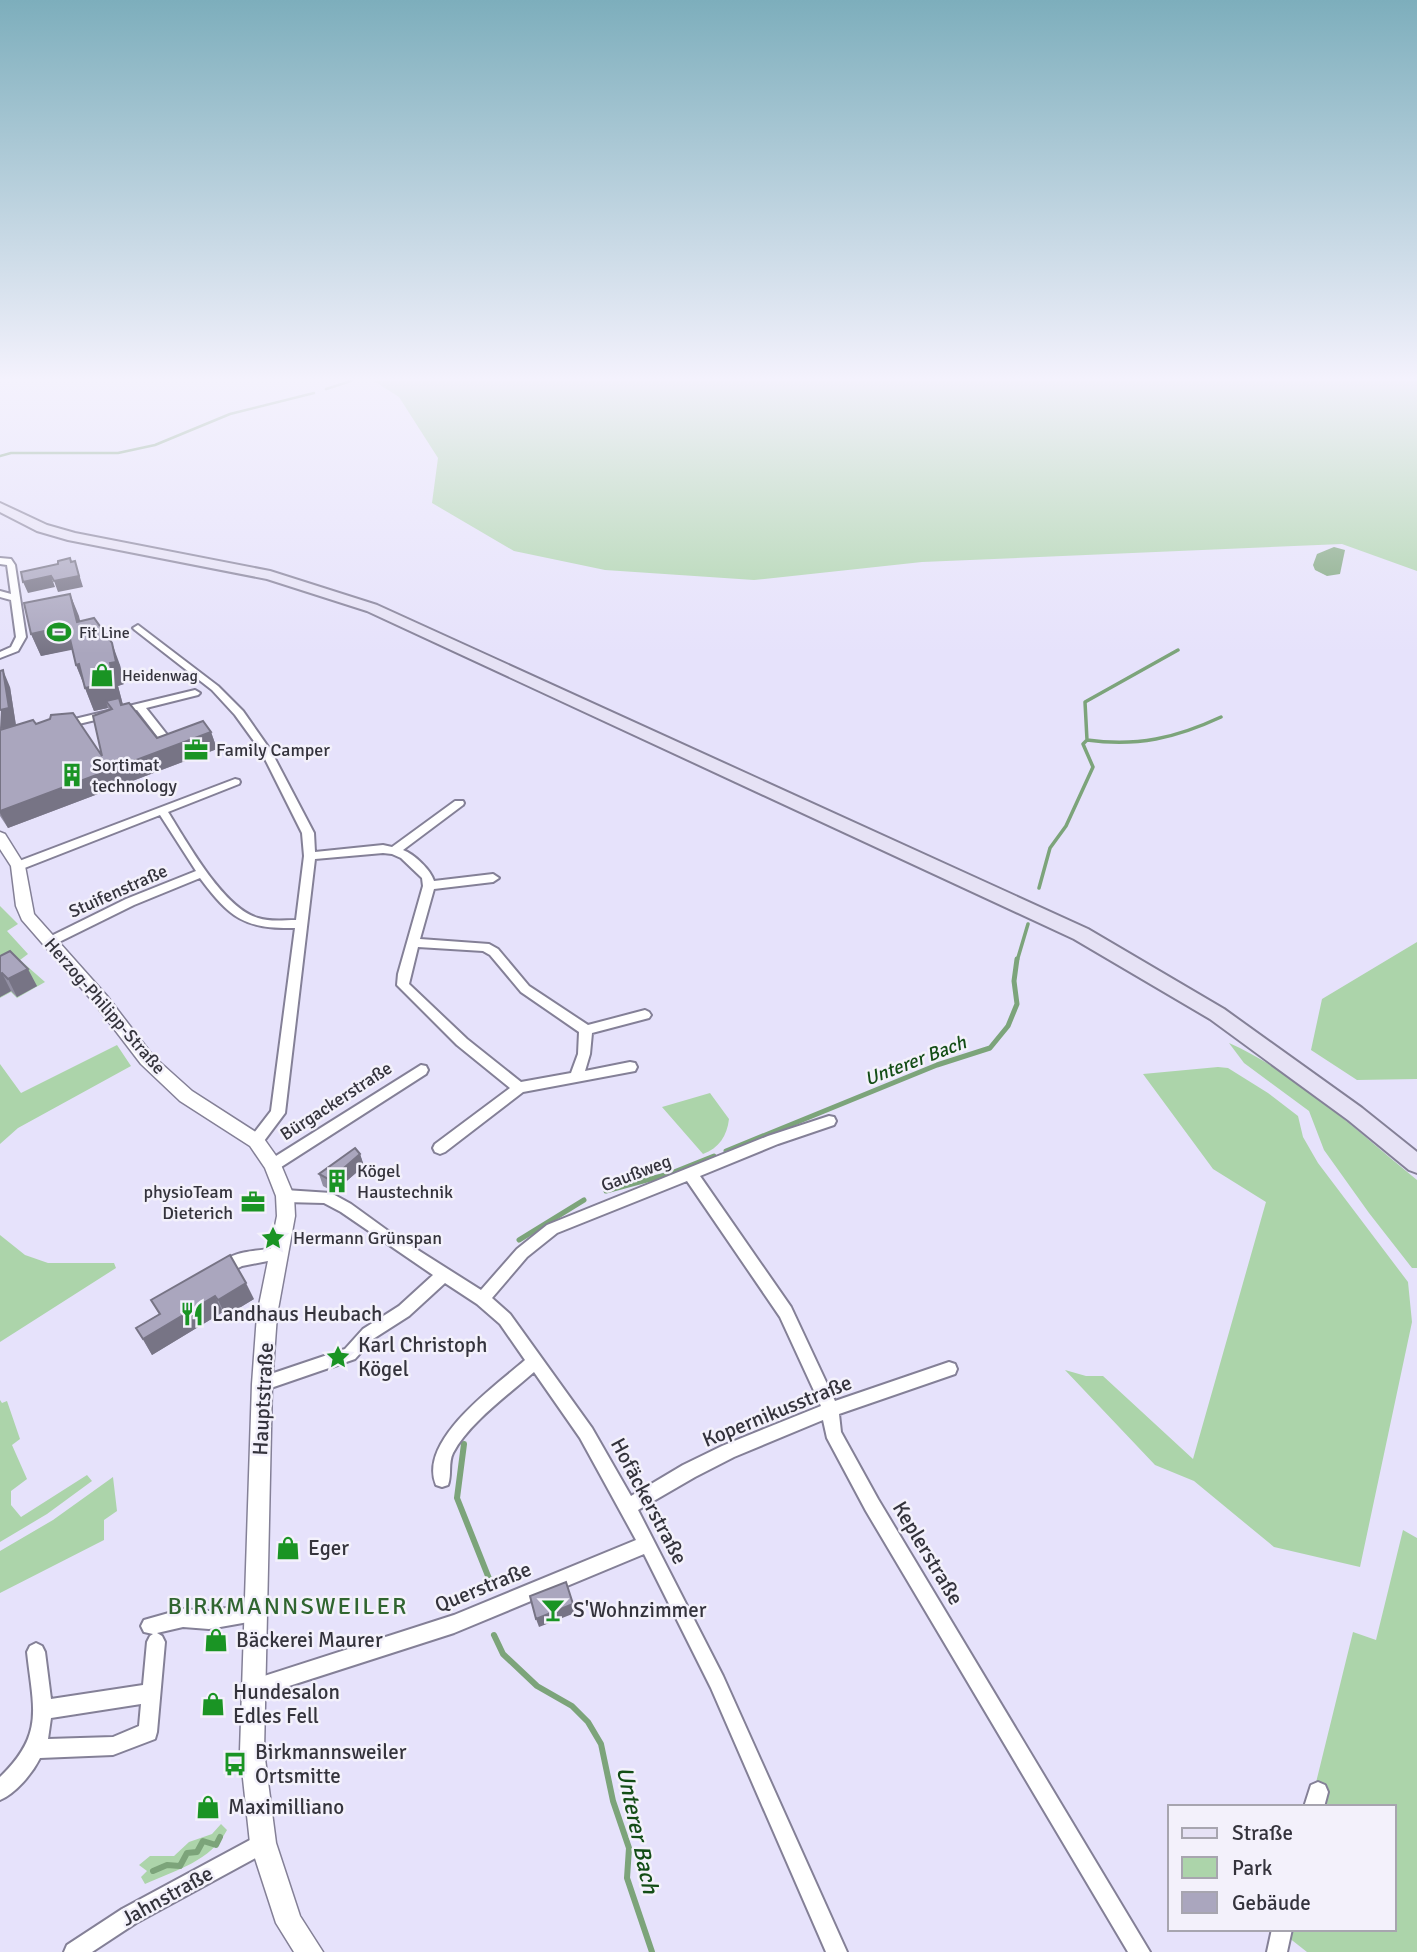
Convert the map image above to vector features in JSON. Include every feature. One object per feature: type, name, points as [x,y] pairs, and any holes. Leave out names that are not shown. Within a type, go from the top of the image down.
[{"type":"main road","points":[[0,507],[30,523],[73,537],[257,572],[307,585],[372,608],[1024,906],[1138,965],[1217,1014],[1355,1114],[1417,1164]]},
{"type":"street","points":[[0,561],[8,561],[12,565],[21,637],[19,644],[0,656]]},
{"type":"street","points":[[0,594],[15,598]]},
{"type":"street","points":[[138,628],[215,688],[239,713],[266,751],[308,833],[310,856],[278,1113],[256,1141]]},
{"type":"street","points":[[50,728],[195,693]]},
{"type":"street","points":[[139,706],[168,743]]},
{"type":"street","points":[[18,866],[235,782]]},
{"type":"street","points":[[394,850],[459,803]]},
{"type":"street","points":[[162,810],[202,873],[236,910],[251,921],[302,924]]},
{"type":"street","name":"Herzog-Philipp-Straße","points":[[0,837],[18,866],[27,916],[102,1000],[146,1060],[186,1097],[256,1141]]},
{"type":"street","points":[[310,856],[394,850],[405,855],[428,877],[429,887],[403,985],[462,1042],[519,1088]]},
{"type":"street","name":"Stuifenstraße","points":[[49,942],[130,902],[202,873]]},
{"type":"street","points":[[429,887],[493,878]]},
{"type":"street","points":[[413,943],[485,947],[494,952],[525,989],[586,1030],[645,1015]]},
{"type":"street","points":[[576,1077],[584,1054],[586,1030]]},
{"type":"street","points":[[440,1148],[519,1088],[630,1067]]},
{"type":"street","name":"Bürgackerstraße","points":[[272,1165],[421,1070]]},
{"type":"street","name":"Gaußweg","points":[[482,1299],[522,1253],[552,1229],[829,1121]]},
{"type":"street","name":"Hauptstraße","points":[[256,1141],[272,1165],[285,1196],[286,1216],[267,1315],[262,1384],[252,1689],[253,1751],[263,1843],[289,1923],[310,1952]]},
{"type":"street","name":"Keplerstraße","points":[[690,1173],[786,1312],[830,1408],[833,1433],[872,1505],[1140,1952]]},
{"type":"street","name":"Hofäckerstraße","points":[[285,1196],[327,1197],[482,1299],[505,1319],[536,1361],[586,1433],[648,1544],[717,1682],[837,1952]]},
{"type":"street","points":[[207,1279],[239,1260],[278,1254]]},
{"type":"street","points":[[262,1384],[350,1354],[368,1334],[404,1311],[443,1275]]},
{"type":"street","points":[[442,1479],[443,1455],[449,1446],[466,1425],[536,1361]]},
{"type":"street","name":"Kopernikusstraße","points":[[628,1507],[698,1466],[830,1408],[949,1369]]},
{"type":"street","name":"Querstraße","points":[[252,1689],[454,1624],[648,1544]]},
{"type":"street","points":[[37,1749],[113,1746],[148,1732],[153,1634],[183,1618],[209,1620],[254,1612]]},
{"type":"street","points":[[0,1790],[24,1769],[37,1749],[42,1731],[36,1652]]},
{"type":"street","points":[[42,1710],[151,1693]]},
{"type":"street","name":"Jahnstraße","points":[[74,1952],[129,1916],[263,1843]]},
{"type":"street","points":[[1277,1952],[1282,1931]]},
{"type":"green space","points":[[436,472],[1417,472],[1417,571],[1342,544],[922,562],[754,580],[605,570],[514,551],[432,503]]},
{"type":"green space","points":[[0,906],[18,924],[7,931],[28,954],[20,960],[45,982],[17,998],[11,992],[0,998]]},
{"type":"green space","points":[[1417,942],[1417,1079],[1357,1080],[1311,1050],[1322,999]]},
{"type":"green space","points":[[1229,1043],[1279,1070],[1303,1087],[1417,1180],[1417,1268],[1412,1268],[1324,1150],[1309,1111],[1244,1063]]},
{"type":"green space","points":[[117,1045],[131,1066],[18,1128],[0,1144],[0,1064],[21,1093]]},
{"type":"green space","points":[[1228,1068],[1298,1116],[1303,1137],[1318,1163],[1408,1282],[1412,1322],[1360,1567],[1274,1547],[1194,1481],[1155,1465],[1065,1370],[1086,1376],[1103,1376],[1193,1459],[1266,1202],[1213,1169],[1143,1074]]},
{"type":"green space","points":[[710,1093],[729,1119],[721,1141],[703,1154],[662,1107]]},
{"type":"green space","points":[[0,1235],[25,1255],[48,1263],[114,1263],[116,1268],[0,1342]]},
{"type":"green space","points":[[0,1400],[2,1403],[7,1401],[20,1439],[12,1445],[27,1479],[11,1491],[11,1505],[21,1517],[87,1475],[92,1481],[47,1514],[0,1542]]},
{"type":"green space","points":[[113,1477],[117,1511],[104,1520],[104,1540],[0,1593],[0,1551],[53,1520]]},
{"type":"green space","points":[[1403,1530],[1417,1538],[1417,1952],[1307,1952],[1280,1931],[1396,1931],[1396,1805],[1310,1805],[1353,1632],[1376,1640]]},
{"type":"green space","points":[[221,1824],[227,1830],[212,1850],[192,1863],[145,1884],[141,1877],[147,1871],[139,1865],[150,1856],[174,1856],[189,1842],[212,1834]]},
{"type":"shaded area","points":[[1334,547],[1345,550],[1340,574],[1327,576],[1315,570],[1313,565],[1317,554]]},
{"type":"building","points":[[70,558],[71,562],[75,561],[79,576],[54,581],[51,576],[23,582],[21,572],[58,564],[58,561]]},
{"type":"building","points":[[70,594],[77,622],[94,618],[112,643],[116,662],[110,663],[114,682],[85,688],[79,664],[76,665],[67,626],[31,634],[24,603]]},
{"type":"building","points":[[3,670],[9,708],[0,710],[0,671]]},
{"type":"building","name":"Sortimat technology","points":[[119,698],[121,705],[129,703],[157,738],[203,721],[211,732],[0,811],[0,730],[33,720],[36,724],[50,719],[51,715],[73,713],[102,756],[93,716],[112,709],[106,701]]},
{"type":"building","points":[[10,951],[28,969],[8,979],[0,974],[0,956]]},
{"type":"building","points":[[355,1148],[360,1154],[330,1180],[319,1174]]},
{"type":"building","points":[[230,1255],[246,1283],[218,1300],[215,1296],[143,1339],[136,1328],[160,1314],[151,1300]]},
{"type":"building","points":[[566,1582],[573,1604],[536,1619],[530,1596]]},
{"type":"waterway","name":"Unterer Bach","points":[[1087,740],[1085,702],[1178,650]]},
{"type":"waterway","points":[[1087,740],[1123,742],[1156,739],[1221,717]]},
{"type":"waterway","name":"Unterer Bach","points":[[1039,888],[1050,848],[1066,826],[1093,767],[1083,744],[1087,740]]},
{"type":"waterway","name":"Unterer Bach","points":[[1017,961],[1028,924]]},
{"type":"waterway","name":"Unterer Bach","points":[[726,1151],[937,1065],[990,1048],[1008,1026],[1017,1004],[1014,981],[1017,959]]},
{"type":"waterway","name":"Unterer Bach","points":[[606,1191],[669,1174],[714,1156]]},
{"type":"waterway","name":"Unterer Bach","points":[[519,1240],[584,1200]]},
{"type":"waterway","name":"Unterer Bach","points":[[464,1444],[457,1498],[490,1581]]},
{"type":"waterway","name":"Unterer Bach","points":[[494,1635],[503,1654],[537,1686],[572,1706],[588,1722],[601,1744],[613,1801],[629,1848],[627,1878],[652,1952]]},
{"type":"waterway","points":[[153,1871],[167,1865],[180,1866],[187,1853],[197,1852],[203,1841],[216,1845],[220,1837]]},
{"type":"place","name":"Fit Line","points":[[59,632]]},
{"type":"place","name":"Heidenwag","points":[[102,675]]},
{"type":"place","name":"Family Camper","points":[[196,750]]},
{"type":"place","name":"Sortimat technology","points":[[72,775]]},
{"type":"place","name":"Kögel Haustechnik","points":[[337,1181]]},
{"type":"place","name":"physioTeam Dieterich","points":[[253,1202]]},
{"type":"place","name":"Hermann Grünspan","points":[[273,1238]]},
{"type":"place","name":"Landhaus Heubach","points":[[192,1314]]},
{"type":"place","name":"Karl Christoph Kögel","points":[[338,1357]]},
{"type":"place","name":"Eger","points":[[288,1548]]},
{"type":"place","name":"S'Wohnzimmer","points":[[553,1610]]},
{"type":"place","name":"Bäckerei Maurer","points":[[216,1640]]},
{"type":"place","name":"Hundesalon Edles Fell","points":[[213,1704]]},
{"type":"place","name":"Birkmannsweiler Ortsmitte","points":[[235,1764]]},
{"type":"place","name":"Maximilliano","points":[[208,1807]]},
{"type":"district","name":"BIRKMANNSWEILER","points":[[288,1606]]}]
